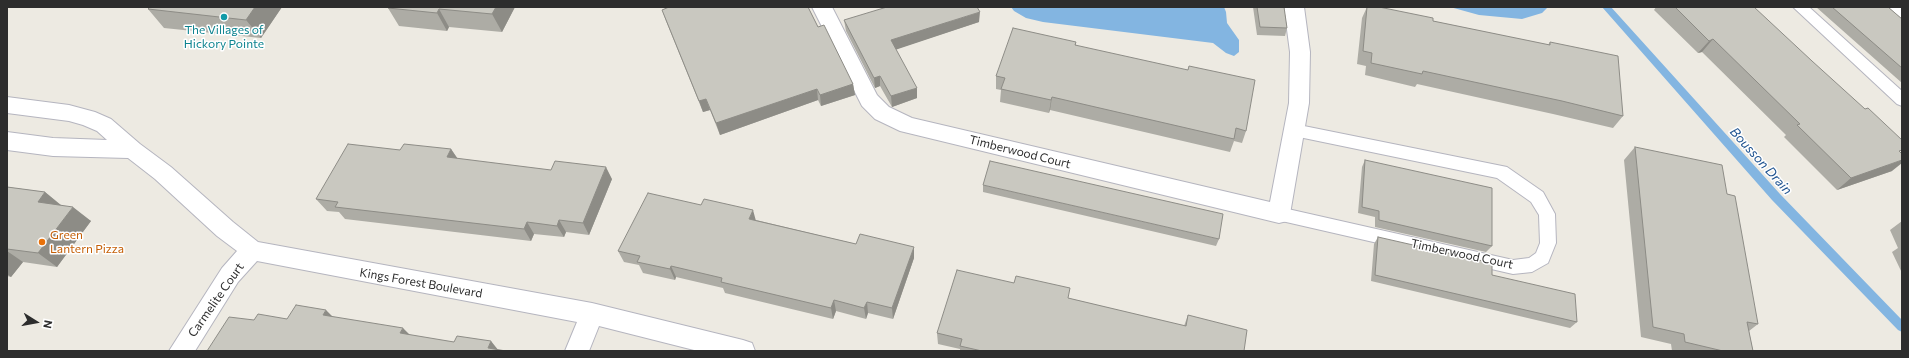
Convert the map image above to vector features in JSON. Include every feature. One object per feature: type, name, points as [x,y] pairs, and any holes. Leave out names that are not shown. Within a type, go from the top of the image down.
[{"type":"street","name":"Timberwood Court","points":[[822,7],[869,100],[882,113],[907,125],[1278,214]]},
{"type":"street","points":[[1278,214],[1299,103],[1300,52],[1294,7]]},
{"type":"street","points":[[1890,7],[1902,17]]},
{"type":"street","name":"Kings Forest Boulevard","points":[[7,105],[69,113],[88,118],[104,125],[132,150],[163,173],[225,229],[252,250],[281,257],[592,314],[743,351]]},
{"type":"street","points":[[7,141],[53,147],[132,150]]},
{"type":"street","name":"Carmelite Court","points":[[181,351],[230,275],[252,250]]},
{"type":"street","points":[[576,351],[592,314]]},
{"type":"lane","points":[[1800,7],[1902,100]]},
{"type":"lane","name":"Timberwood Court","points":[[1278,214],[1513,267],[1532,265],[1542,258],[1548,243],[1547,214],[1537,197],[1522,184],[1501,172],[1294,130]]},
{"type":"water","points":[[1011,7],[1224,7],[1227,23],[1239,40],[1239,52],[1234,56],[1226,53],[1213,43],[1043,22],[1026,18],[1014,11]]},
{"type":"water","points":[[1450,7],[1548,7],[1542,13],[1522,19],[1479,15]]},
{"type":"building","points":[[150,7],[255,7],[246,20],[148,9]]},
{"type":"building","points":[[388,7],[496,7],[492,14],[439,9],[437,13]]},
{"type":"building","points":[[669,7],[808,7],[818,27],[824,25],[853,84],[820,95],[817,89],[716,123],[706,99],[699,101],[662,10]]},
{"type":"building","points":[[887,7],[977,7],[980,12],[891,40],[917,88],[891,96],[880,76],[874,78],[844,20]]},
{"type":"building","points":[[1257,7],[1284,7],[1287,28],[1260,27]]},
{"type":"building","points":[[1367,7],[1379,7],[1433,18],[1433,21],[1550,45],[1550,42],[1618,56],[1623,116],[1562,101],[1423,71],[1422,74],[1371,63],[1372,53],[1363,51]]},
{"type":"building","points":[[1675,7],[1754,7],[1865,109],[1868,108],[1902,140],[1902,150],[1899,151],[1902,154],[1902,160],[1851,178],[1797,125],[1800,124],[1713,39],[1709,41]]},
{"type":"building","points":[[1832,7],[1888,7],[1902,19],[1902,68]]},
{"type":"building","points":[[1013,28],[1076,42],[1075,45],[1188,70],[1189,66],[1255,80],[1246,131],[1236,128],[1234,139],[1052,97],[1051,100],[1001,89],[1005,78],[996,76]]},
{"type":"building","points":[[348,144],[400,150],[404,144],[451,149],[447,157],[551,170],[555,161],[606,167],[583,223],[559,220],[557,226],[527,222],[524,229],[335,207],[338,202],[316,199]]},
{"type":"building","points":[[1635,147],[1722,165],[1727,194],[1735,196],[1758,324],[1747,322],[1753,351],[1723,351],[1685,342],[1684,334],[1653,327]]},
{"type":"building","points":[[1365,160],[1492,188],[1492,246],[1379,220],[1379,211],[1362,207]]},
{"type":"building","points":[[990,161],[1223,214],[1219,239],[983,185]]},
{"type":"building","points":[[7,187],[45,192],[38,202],[73,207],[38,253],[7,249]]},
{"type":"building","points":[[648,193],[701,205],[704,199],[753,210],[749,219],[856,244],[860,234],[914,247],[892,308],[867,302],[864,308],[834,300],[831,308],[721,282],[722,278],[671,266],[670,269],[637,262],[640,256],[618,251]]},
{"type":"building","points":[[1378,237],[1492,263],[1492,275],[1575,294],[1577,322],[1375,275]]},
{"type":"building","points":[[957,270],[1014,283],[1016,276],[1070,288],[1068,298],[1186,326],[1188,315],[1247,330],[1244,351],[982,351],[960,346],[962,339],[937,333]]},
{"type":"building","points":[[296,305],[326,310],[323,315],[403,328],[400,333],[454,342],[457,336],[491,341],[488,348],[506,351],[207,351],[229,317],[254,320],[258,314],[287,319]]},
{"type":"waterway","name":"Bousson Drain","points":[[1606,7],[1776,197],[1902,327]]},
{"type":"place","name":"The Villages of Hickory Pointe","points":[[224,17]]},
{"type":"place","name":"Green Lantern Pizza","points":[[42,242]]}]
